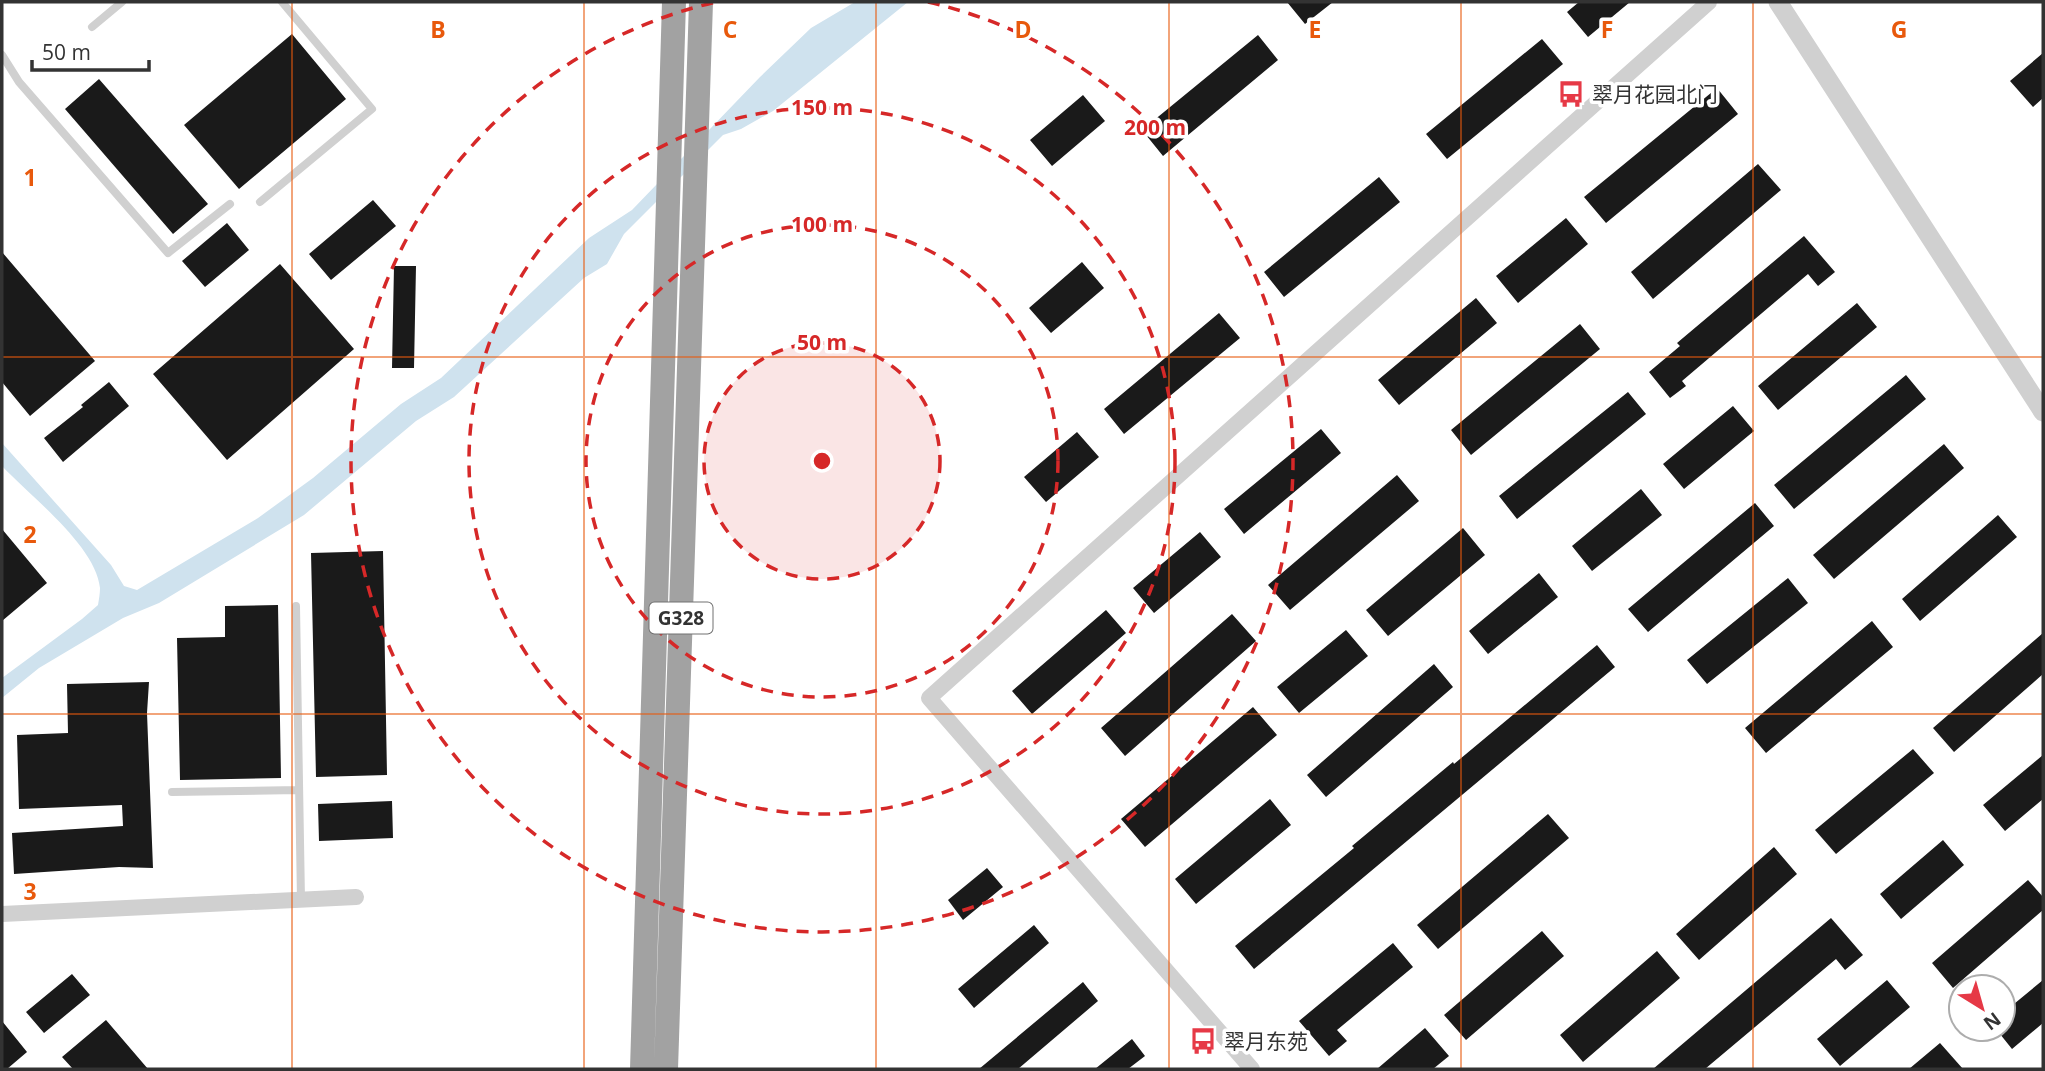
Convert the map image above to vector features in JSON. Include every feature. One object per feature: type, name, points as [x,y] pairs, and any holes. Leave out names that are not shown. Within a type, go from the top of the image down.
[{"type":"highway","name":"G328","points":[[642,1069],[674,2]]},
{"type":"highway","name":"G328","points":[[666,1069],[701,2]]},
{"type":"street","points":[[1252,1069],[929,698],[1709,2]]},
{"type":"street","points":[[1778,2],[2043,412]]},
{"type":"street","points":[[2,914],[356,897]]},
{"type":"lane","points":[[92,26],[122,2]]},
{"type":"lane","points":[[260,202],[372,109],[282,2]]},
{"type":"lane","points":[[2,55],[19,82],[168,253],[230,204]]},
{"type":"lane","points":[[296,606],[301,900]]},
{"type":"lane","points":[[172,792],[299,789]]},
{"type":"water","points":[[855,2],[908,2],[773,111],[741,129],[723,135],[624,234],[607,264],[584,278],[454,397],[416,421],[304,515],[159,603],[123,618],[39,668],[2,698],[2,678],[98,605],[100,588],[96,572],[75,539],[2,466],[2,443],[111,565],[124,586],[137,590],[258,518],[313,478],[401,404],[441,378],[589,238],[632,210],[811,28]]},
{"type":"building","points":[[1287,2],[1333,2],[1305,24]]},
{"type":"building","points":[[1579,2],[1630,2],[1588,37],[1567,12]]},
{"type":"building","points":[[292,34],[346,99],[239,189],[184,125]]},
{"type":"building","points":[[1258,35],[1278,60],[1163,156],[1142,130]]},
{"type":"building","points":[[1542,39],[1563,64],[1447,159],[1426,134]]},
{"type":"building","points":[[2043,53],[2043,98],[2033,107],[2010,81]]},
{"type":"building","points":[[99,79],[208,204],[173,234],[65,109]]},
{"type":"building","points":[[1717,88],[1738,114],[1606,223],[1584,197]]},
{"type":"building","points":[[1083,95],[1105,121],[1052,166],[1030,140]]},
{"type":"building","points":[[1758,164],[1781,190],[1653,299],[1631,272]]},
{"type":"building","points":[[1379,177],[1400,202],[1284,297],[1264,272]]},
{"type":"building","points":[[373,200],[396,226],[331,280],[309,254]]},
{"type":"building","points":[[1566,218],[1588,244],[1518,303],[1496,276]]},
{"type":"building","points":[[227,223],[249,250],[205,287],[182,261]]},
{"type":"building","points":[[1804,236],[1835,272],[1818,286],[1808,274],[1682,381],[1686,386],[1670,398],[1649,372],[1680,346],[1677,343]]},
{"type":"building","points":[[2,252],[95,361],[30,416],[2,382]]},
{"type":"building","points":[[1082,262],[1104,288],[1051,333],[1029,308]]},
{"type":"building","points":[[280,264],[354,349],[227,460],[153,374]]},
{"type":"building","points":[[394,266],[416,266],[414,368],[392,368]]},
{"type":"building","points":[[1476,298],[1497,323],[1399,405],[1378,380]]},
{"type":"building","points":[[1857,303],[1877,327],[1778,410],[1758,386]]},
{"type":"building","points":[[1219,313],[1240,338],[1124,434],[1104,409]]},
{"type":"building","points":[[1580,324],[1600,349],[1471,455],[1451,430]]},
{"type":"building","points":[[1906,375],[1926,399],[1794,509],[1774,485]]},
{"type":"building","points":[[109,382],[129,406],[63,462],[44,438]]},
{"type":"building","points":[[1628,392],[1646,414],[1517,519],[1499,496]]},
{"type":"building","points":[[1733,406],[1754,431],[1684,489],[1663,464]]},
{"type":"building","points":[[1321,429],[1341,453],[1244,534],[1224,509]]},
{"type":"building","points":[[1077,432],[1099,457],[1046,502],[1024,477]]},
{"type":"building","points":[[1944,444],[1964,468],[1834,579],[1813,555]]},
{"type":"building","points":[[1397,475],[1419,501],[1290,610],[1268,585]]},
{"type":"building","points":[[1641,489],[1662,515],[1592,571],[1572,546]]},
{"type":"building","points":[[1755,503],[1774,526],[1648,632],[1628,609]]},
{"type":"building","points":[[1998,515],[2017,537],[1920,621],[1902,599]]},
{"type":"building","points":[[1463,528],[1485,555],[1388,636],[1366,610]]},
{"type":"building","points":[[2,529],[47,583],[2,621]]},
{"type":"building","points":[[1200,532],[1221,557],[1154,613],[1133,588]]},
{"type":"building","points":[[383,551],[387,775],[316,777],[311,553]]},
{"type":"building","points":[[1539,573],[1558,597],[1488,654],[1469,631]]},
{"type":"building","points":[[1788,578],[1808,603],[1707,684],[1687,660]]},
{"type":"building","points":[[278,605],[281,778],[180,780],[177,638],[225,637],[225,606]]},
{"type":"building","points":[[1106,610],[1126,633],[1032,714],[1012,691]]},
{"type":"building","points":[[1232,614],[1256,641],[1125,756],[1101,728]]},
{"type":"building","points":[[1872,621],[1893,647],[1766,753],[1745,728]]},
{"type":"building","points":[[1346,630],[1368,656],[1299,713],[1277,687]]},
{"type":"building","points":[[2043,633],[2043,674],[1954,752],[1933,728]]},
{"type":"building","points":[[1597,645],[1615,667],[1254,969],[1235,946],[1453,762],[1454,764]]},
{"type":"building","points":[[1434,664],[1453,687],[1326,797],[1307,775]]},
{"type":"building","points":[[149,682],[147,713],[153,868],[119,867],[14,874],[12,833],[123,826],[122,805],[19,809],[17,735],[68,733],[67,684]]},
{"type":"building","points":[[1253,707],[1277,735],[1145,847],[1121,819]]},
{"type":"building","points":[[1913,749],[1934,773],[1836,854],[1815,830]]},
{"type":"building","points":[[2043,755],[2043,799],[2005,831],[1983,805]]},
{"type":"building","points":[[1270,799],[1291,825],[1196,904],[1175,879]]},
{"type":"building","points":[[392,801],[393,838],[319,841],[318,804]]},
{"type":"building","points":[[1548,814],[1569,838],[1438,949],[1417,925]]},
{"type":"building","points":[[1943,840],[1964,865],[1901,919],[1880,894]]},
{"type":"building","points":[[1774,847],[1797,874],[1699,960],[1676,934]]},
{"type":"building","points":[[987,868],[1003,887],[963,920],[948,900]]},
{"type":"building","points":[[2028,880],[2043,897],[2043,910],[1970,973],[1947,973],[1947,981],[1932,963]]},
{"type":"building","points":[[1831,918],[1863,955],[1845,970],[1836,959],[1705,1069],[1653,1069]]},
{"type":"building","points":[[1034,925],[1049,943],[974,1008],[958,989]]},
{"type":"building","points":[[1542,931],[1564,956],[1466,1040],[1444,1015]]},
{"type":"building","points":[[1393,943],[1413,967],[1337,1030],[1347,1041],[1329,1056],[1299,1021]]},
{"type":"building","points":[[1657,951],[1680,978],[1583,1062],[1560,1035]]},
{"type":"building","points":[[72,974],[90,995],[44,1033],[26,1012]]},
{"type":"building","points":[[1887,980],[1910,1007],[1840,1066],[1817,1039]]},
{"type":"building","points":[[2043,980],[2043,1023],[2012,1049],[2007,1043],[2017,1043],[2017,1001]]},
{"type":"building","points":[[1083,982],[1098,1001],[1018,1069],[979,1069]]},
{"type":"building","points":[[106,1020],[148,1069],[73,1069],[62,1057]]},
{"type":"building","points":[[2,1021],[27,1052],[7,1069],[2,1069]]},
{"type":"building","points":[[1425,1028],[1449,1056],[1433,1069],[1377,1069]]},
{"type":"building","points":[[1132,1039],[1145,1056],[1128,1069],[1095,1069]]},
{"type":"building","points":[[1940,1043],[1963,1069],[1909,1069]]},
{"type":"place","name":"翠月花园北门","points":[[1571,94]]},
{"type":"place","name":"翠月东苑","points":[[1203,1041]]}]
